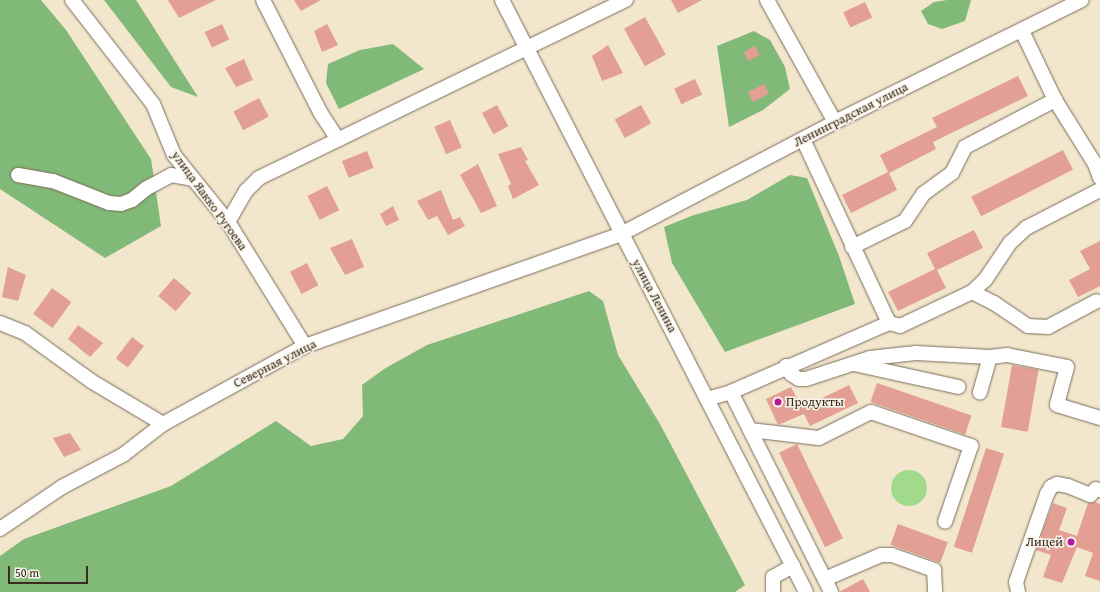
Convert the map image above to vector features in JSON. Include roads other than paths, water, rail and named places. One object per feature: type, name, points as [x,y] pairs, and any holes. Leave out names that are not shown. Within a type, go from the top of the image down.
[{"type":"street","name":"улица Яакко Ругоева","points":[[72,0],[154,104],[174,155],[228,222],[305,346]]},
{"type":"street","points":[[263,0],[320,112],[338,140]]},
{"type":"street","name":"улица Ленина","points":[[502,0],[806,592]]},
{"type":"street","points":[[228,222],[246,191],[259,178],[626,0]]},
{"type":"street","points":[[767,0],[835,122]]},
{"type":"street","name":"Ленинградская улица","points":[[621,234],[835,122],[1022,31],[1082,0]]},
{"type":"street","points":[[1022,31],[1055,100],[1095,164],[1100,178]]},
{"type":"street","points":[[852,247],[905,221],[923,194],[952,173],[966,147],[1055,100]]},
{"type":"street","points":[[803,139],[852,247],[889,323]]},
{"type":"street","points":[[18,175],[53,181],[109,203],[121,204],[132,200],[147,188],[171,175],[193,179]]},
{"type":"street","points":[[707,399],[731,392],[786,366],[889,323],[900,326],[972,292],[985,280],[1010,243],[1026,228],[1100,190]]},
{"type":"street","name":"Северная улица","points":[[0,529],[62,487],[123,455],[163,424],[305,346],[621,234]]},
{"type":"street","points":[[972,292],[994,303],[1028,326],[1048,327],[1097,301]]},
{"type":"street","points":[[0,323],[25,333],[91,381],[163,424]]},
{"type":"street","points":[[786,366],[791,374],[799,379],[806,379],[870,358],[916,353],[990,357],[1007,355],[1067,366],[1057,404],[1100,418]]},
{"type":"street","points":[[980,393],[990,357]]},
{"type":"street","points":[[854,364],[959,387]]},
{"type":"street","points":[[731,392],[831,592]]},
{"type":"street","points":[[750,430],[819,438],[871,412],[971,446],[945,522]]},
{"type":"street","points":[[1018,592],[1016,582],[1047,494],[1051,487],[1058,484],[1068,486],[1090,495],[1096,489],[1100,490]]},
{"type":"street","points":[[825,579],[881,555],[892,555],[934,570],[935,592]]},
{"type":"street","points":[[773,592],[773,577],[793,566]]},
{"type":"place","name":"Продукты","points":[[778,402]]},
{"type":"place","name":"Лицей","points":[[1071,542]]}]
